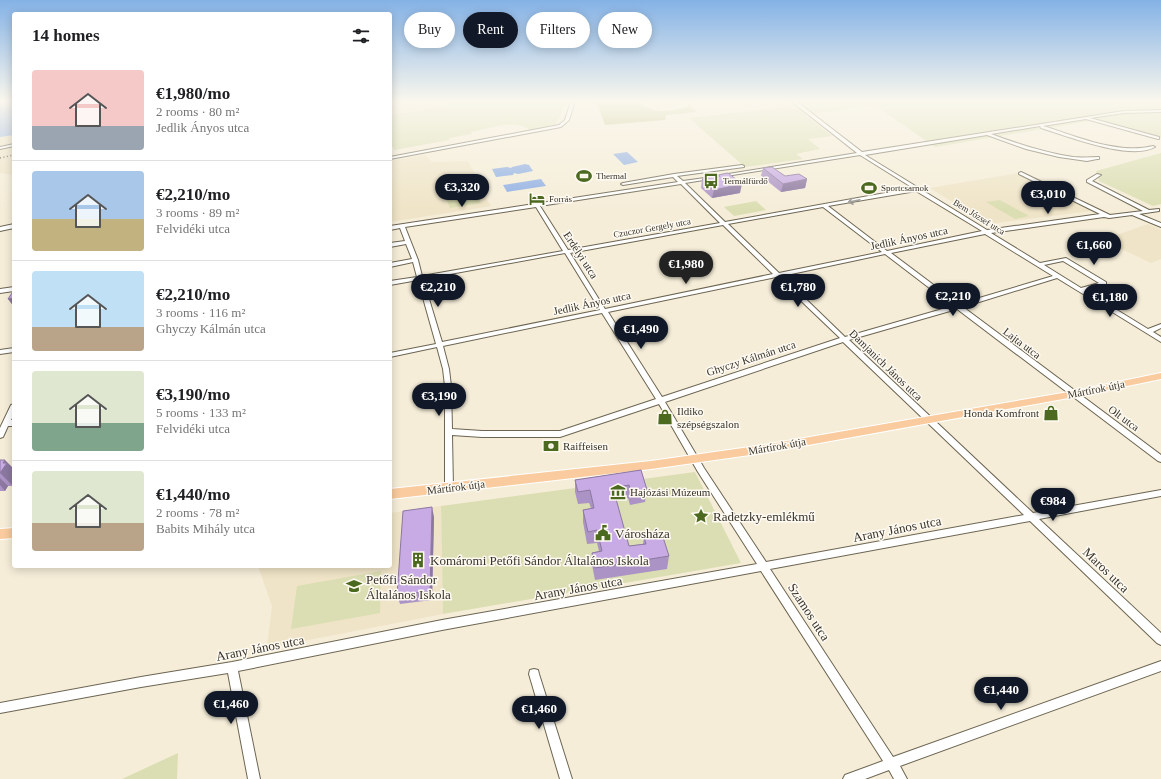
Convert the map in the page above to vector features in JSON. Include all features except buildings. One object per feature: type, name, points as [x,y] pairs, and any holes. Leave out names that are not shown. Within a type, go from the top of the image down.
[{"type":"main road","name":"Mártírok útja","points":[[392,494],[695,459],[764,449],[1074,394],[1161,376]]},
{"type":"main road","points":[[0,534],[12,533]]},
{"type":"street","points":[[392,158],[501,137]]},
{"type":"street","name":"Bem József utca","points":[[840,137],[862,154],[917,189],[1161,340]]},
{"type":"street","points":[[392,228],[966,137]]},
{"type":"street","points":[[998,137],[1068,158],[1082,160],[1097,158]]},
{"type":"street","points":[[1079,137],[1119,149],[1142,151],[1153,147]]},
{"type":"street","points":[[0,148],[12,145]]},
{"type":"street","points":[[623,184],[674,175],[742,166]]},
{"type":"street","points":[[1021,173],[1105,215]]},
{"type":"street","name":"Damjanich János utca","points":[[674,175],[928,420]]},
{"type":"street","points":[[1099,175],[1088,181],[1149,211]]},
{"type":"street","name":"Czuczor Gergely utca","points":[[392,283],[917,189]]},
{"type":"street","name":"Erdélyi utca","points":[[537,204],[605,310],[695,459]]},
{"type":"street","name":"Lajta utca","points":[[824,206],[1074,394]]},
{"type":"street","name":"Jedlik Ányos utca","points":[[392,355],[986,232],[1105,215],[1109,217],[1157,210]]},
{"type":"street","points":[[1133,213],[1161,225]]},
{"type":"street","points":[[0,229],[12,226]]},
{"type":"street","points":[[402,226],[415,260],[419,278],[440,344],[448,386],[449,488]]},
{"type":"street","points":[[392,245],[408,242]]},
{"type":"street","points":[[1039,265],[1064,259],[1104,283],[1082,290]]},
{"type":"street","points":[[392,265],[415,260]]},
{"type":"street","name":"Ghyczy Kálmán utca","points":[[449,432],[482,434],[560,434],[844,339],[957,307],[1057,276]]},
{"type":"street","points":[[0,291],[12,289]]},
{"type":"street","points":[[1148,332],[1161,326]]},
{"type":"street","points":[[0,352],[12,350]]},
{"type":"street","name":"Olt utca","points":[[1074,394],[1161,460]]},
{"type":"street","name":"Maros utca","points":[[928,420],[1032,516],[1161,640]]},
{"type":"street","points":[[0,435],[10,423]]},
{"type":"street","name":"Szamos utca","points":[[695,459],[901,779]]},
{"type":"street","name":"Arany János utca","points":[[0,708],[232,667],[442,625],[1161,493]]},
{"type":"street","points":[[849,779],[1161,666]]},
{"type":"street","points":[[232,667],[254,779]]},
{"type":"street","points":[[534,674],[566,779]]},
{"type":"shaded area","points":[[0,137],[12,137],[12,175],[0,173]]},
{"type":"shaded area","points":[[425,155],[432,162],[468,161],[482,187],[480,188],[491,206],[392,222],[392,161]]},
{"type":"shaded area","points":[[1018,173],[1091,211],[988,224],[930,188]]},
{"type":"shaded area","points":[[1148,224],[1161,230],[1161,259],[1151,263],[1103,240]]},
{"type":"shaded area","name":"Petőfi Sándor Általános Iskola","points":[[441,506],[443,614],[267,648],[272,606],[259,568],[392,568],[392,513]]},
{"type":"green space","points":[[392,137],[453,137],[449,138],[449,140],[395,150],[392,146]]},
{"type":"green space","points":[[711,137],[821,137],[808,139],[820,149],[796,154],[803,159],[745,167]]},
{"type":"green space","points":[[921,137],[993,137],[935,147]]},
{"type":"green space","points":[[1161,153],[1161,204],[1153,206],[1099,181],[1096,171]]},
{"type":"green space","points":[[473,189],[481,203],[450,208],[444,194]]},
{"type":"green space","points":[[1000,200],[1029,216],[1015,219],[986,202]]},
{"type":"green space","points":[[756,201],[766,210],[734,216],[724,207]]},
{"type":"green space","points":[[695,472],[741,563],[443,614],[441,506]]},
{"type":"green space","points":[[381,571],[380,613],[291,629],[297,586]]},
{"type":"green space","points":[[178,753],[177,779],[122,779]]},
{"type":"water","points":[[627,152],[638,162],[624,165],[613,154]]},
{"type":"water","points":[[525,164],[529,165],[533,171],[496,177],[492,169],[507,167],[511,168]]},
{"type":"water","points":[[541,179],[546,186],[507,192],[503,185]]},
{"type":"railway","points":[[0,158],[12,155]]},
{"type":"place","name":"Thermal","points":[[584,176]]},
{"type":"place","name":"Termálfürdő","points":[[711,181]]},
{"type":"place","name":"Sportcsarnok","points":[[869,188]]},
{"type":"place","name":"Forrás","points":[[537,199]]},
{"type":"place","name":"Honda Komfront","points":[[1051,413]]},
{"type":"place","name":"Ildiko szépségszalon","points":[[665,417]]},
{"type":"place","name":"Raiffeisen","points":[[551,446]]},
{"type":"place","name":"Hajózási Múzeum","points":[[618,492]]},
{"type":"place","name":"Radetzky-emlékmű","points":[[701,516]]},
{"type":"place","name":"Városháza","points":[[603,533]]},
{"type":"place","name":"Komáromi Petőfi Sándor Általános Iskola","points":[[418,560]]},
{"type":"place","name":"Petőfi Sándor Általános Iskola","points":[[354,586]]}]
